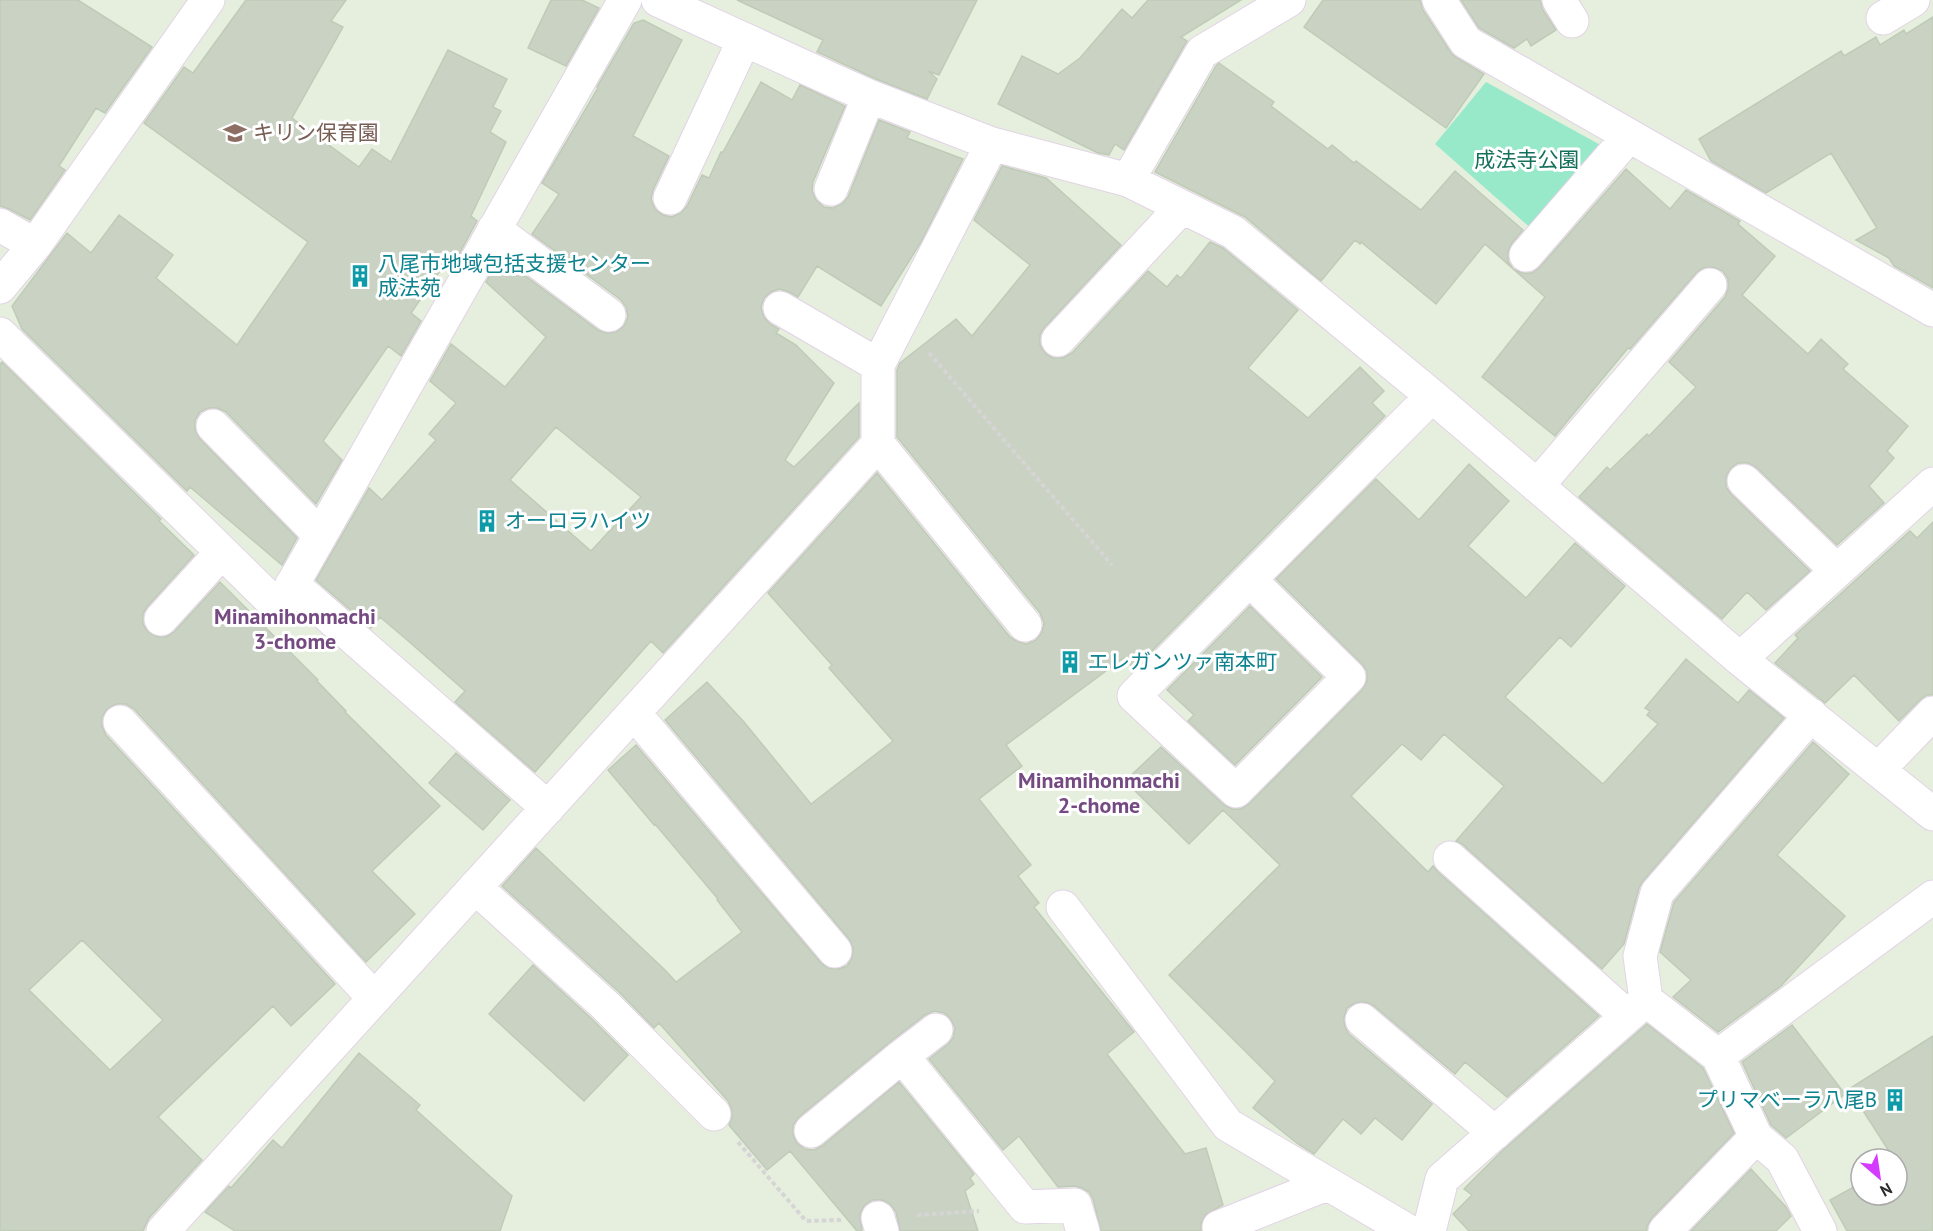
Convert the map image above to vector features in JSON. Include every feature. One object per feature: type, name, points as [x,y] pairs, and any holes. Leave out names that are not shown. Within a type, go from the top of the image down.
[{"type":"street","points":[[0,287],[35,245],[208,0]]},
{"type":"street","points":[[0,334],[279,608],[625,0]]},
{"type":"street","points":[[658,0],[869,96],[992,144],[1128,180],[1233,232],[1432,396],[1740,659],[1933,814]]},
{"type":"street","points":[[1128,180],[1202,52],[1289,0]]},
{"type":"street","points":[[1438,0],[1466,42],[1933,310]]},
{"type":"street","points":[[1883,18],[1914,0]]},
{"type":"street","points":[[670,198],[744,40]]},
{"type":"street","points":[[831,189],[869,96]]},
{"type":"street","points":[[1526,255],[1629,136]]},
{"type":"street","points":[[992,144],[878,365],[878,444],[1025,625]]},
{"type":"street","points":[[1058,340],[1182,207]]},
{"type":"street","points":[[0,225],[35,245]]},
{"type":"street","points":[[494,229],[609,315]]},
{"type":"street","points":[[1537,486],[1710,285]]},
{"type":"street","points":[[780,308],[878,365]]},
{"type":"street","points":[[1250,580],[1348,677],[1236,791],[1134,696],[1432,396]]},
{"type":"street","points":[[213,426],[320,535]]},
{"type":"street","points":[[176,1227],[374,998],[878,444]]},
{"type":"street","points":[[1744,481],[1837,571]]},
{"type":"street","points":[[1740,659],[1933,484]]},
{"type":"street","points":[[161,619],[222,552]]},
{"type":"street","points":[[292,584],[548,808]]},
{"type":"street","points":[[634,713],[835,951]]},
{"type":"street","points":[[1878,770],[1933,713]]},
{"type":"street","points":[[1430,1231],[1442,1179],[1636,1008],[1640,956],[1657,893],[1811,715]]},
{"type":"street","points":[[120,722],[374,998]]},
{"type":"street","points":[[1450,858],[1636,1008],[1718,1056],[1756,1137],[1782,1159],[1820,1231]]},
{"type":"street","points":[[475,887],[606,1006],[714,1114]]},
{"type":"street","points":[[1718,1056],[1933,897]]},
{"type":"street","points":[[1063,907],[1228,1125],[1408,1231]]},
{"type":"street","points":[[1362,1020],[1495,1132]]},
{"type":"street","points":[[811,1131],[936,1030]]},
{"type":"street","points":[[902,1056],[1025,1207],[1075,1205],[1083,1231]]},
{"type":"street","points":[[1665,1231],[1756,1137]]},
{"type":"street","points":[[1219,1227],[1327,1184]]},
{"type":"path","points":[[901,321],[1112,565]]},
{"type":"green space","name":"成法寺公園","points":[[1486,82],[1606,148],[1534,231],[1435,144]]},
{"type":"building","points":[[0,0],[78,0],[152,47],[105,113],[96,108],[59,166],[65,170],[30,220],[0,206]]},
{"type":"building","points":[[246,0],[346,0],[331,21],[343,27],[292,118],[359,167],[372,149],[391,162],[448,50],[507,79],[493,107],[501,111],[490,132],[506,142],[471,216],[477,221],[458,256],[453,252],[411,313],[421,321],[401,356],[388,346],[323,441],[342,460],[316,504],[226,412],[217,408],[208,408],[200,412],[195,420],[195,430],[200,439],[297,538],[282,565],[190,487],[187,491],[22,329],[12,306],[67,233],[91,253],[119,215],[173,255],[156,278],[237,345],[308,242],[144,123],[184,67],[193,73]]},
{"type":"building","points":[[551,0],[582,0],[599,8],[566,66],[528,48]]},
{"type":"building","points":[[737,0],[977,0],[939,75],[928,71],[937,79],[927,99],[817,52],[823,40]]},
{"type":"building","points":[[1148,0],[1241,0],[1181,37],[1187,41],[1124,150],[1115,144],[1109,155],[1098,153],[998,104],[1022,56],[1058,74],[1080,58],[1122,9],[1132,18]]},
{"type":"building","points":[[1323,0],[1420,0],[1423,10],[1451,53],[1484,74],[1446,128],[1304,27]]},
{"type":"building","points":[[1461,0],[1540,0],[1543,10],[1556,30],[1531,46],[1527,39],[1514,48],[1479,28]]},
{"type":"building","points":[[1933,17],[1933,288],[1894,266],[1889,258],[1856,240],[1877,228],[1831,153],[1766,193],[1711,161],[1699,139],[1841,51],[1844,56],[1876,37],[1880,45],[1904,30],[1906,34]]},
{"type":"building","points":[[643,20],[682,40],[633,136],[669,156],[651,199],[655,209],[663,215],[672,217],[681,213],[687,206],[702,175],[709,178],[721,152],[761,82],[792,100],[800,85],[845,106],[813,182],[812,191],[816,200],[824,207],[833,208],[842,204],[848,197],[879,120],[910,132],[907,138],[963,159],[921,242],[881,306],[817,266],[798,297],[779,289],[764,298],[761,307],[764,317],[779,329],[776,333],[796,345],[834,383],[785,460],[794,467],[859,403],[859,437],[663,653],[651,641],[535,772],[455,702],[465,691],[406,639],[380,617],[371,628],[316,580],[369,488],[382,500],[436,440],[429,434],[456,403],[430,381],[451,344],[505,387],[546,337],[486,282],[500,257],[598,330],[606,333],[616,332],[624,326],[628,317],[626,307],[621,300],[532,234],[559,194],[542,183],[634,23]],"holes":[[[556,427],[641,497],[591,551],[510,480]]]},
{"type":"building","points":[[1219,63],[1274,102],[1271,106],[1328,149],[1332,145],[1421,210],[1455,171],[1523,230],[1508,252],[1508,261],[1513,268],[1485,244],[1436,304],[1361,242],[1360,244],[1355,240],[1321,281],[1245,217],[1155,172]]},
{"type":"building","points":[[1002,166],[1046,178],[1121,245],[1044,328],[1040,335],[1040,345],[1046,354],[1053,358],[1063,358],[1072,353],[1148,271],[1167,287],[1177,275],[1181,278],[1210,242],[1223,248],[1298,310],[1248,368],[1308,418],[1360,367],[1384,391],[1372,403],[1385,416],[1140,663],[1132,667],[1125,657],[1006,745],[1022,766],[979,799],[1031,865],[1018,876],[1039,903],[1034,907],[1134,1032],[1107,1054],[1185,1154],[1206,1148],[1223,1205],[1205,1215],[1201,1231],[1101,1231],[1089,1192],[1075,1186],[1058,1187],[1019,1136],[1003,1150],[929,1059],[948,1044],[953,1038],[955,1028],[950,1018],[944,1013],[934,1011],[925,1015],[890,1042],[799,1117],[793,1125],[793,1135],[797,1143],[805,1149],[814,1150],[822,1146],[899,1082],[974,1174],[970,1178],[974,1184],[965,1191],[978,1231],[900,1231],[896,1212],[890,1204],[882,1200],[872,1200],[864,1206],[860,1214],[862,1231],[857,1231],[790,1151],[767,1170],[729,1125],[732,1110],[728,1101],[659,1023],[654,1028],[619,992],[502,886],[536,848],[676,982],[742,932],[718,899],[608,770],[636,745],[821,963],[828,968],[838,969],[847,966],[852,958],[853,948],[849,939],[665,720],[707,682],[744,722],[811,804],[893,741],[829,668],[832,665],[768,593],[877,473],[1010,637],[1027,644],[1036,640],[1042,632],[1044,623],[1040,613],[897,437],[897,370],[900,363],[956,319],[972,336],[1030,265],[974,220]]},
{"type":"building","points":[[1626,169],[1670,209],[1686,190],[1740,221],[1738,224],[1775,256],[1742,295],[1808,354],[1821,339],[1848,364],[1843,369],[1908,426],[1887,451],[1894,458],[1869,486],[1884,503],[1837,545],[1757,468],[1748,463],[1738,463],[1731,468],[1726,477],[1726,487],[1731,494],[1810,571],[1766,610],[1747,592],[1722,619],[1579,497],[1607,467],[1610,470],[1647,434],[1649,436],[1696,387],[1669,362],[1725,297],[1728,279],[1723,271],[1713,267],[1703,268],[1696,273],[1630,349],[1628,348],[1555,436],[1482,377],[1545,297],[1514,269],[1522,273],[1532,273],[1540,267]]},
{"type":"building","points":[[2,362],[161,519],[159,521],[194,555],[147,607],[143,614],[143,624],[148,632],[158,637],[166,637],[174,632],[220,582],[318,680],[345,712],[440,806],[372,871],[415,914],[366,962],[134,709],[126,704],[116,704],[107,709],[102,717],[102,726],[106,735],[335,984],[291,1026],[273,1006],[158,1117],[202,1160],[149,1218],[143,1231],[0,1231],[0,364]],"holes":[[[82,940],[163,1020],[110,1070],[29,990]]]},
{"type":"building","points":[[1469,464],[1509,501],[1468,546],[1526,598],[1575,543],[1625,586],[1571,647],[1560,637],[1505,697],[1603,784],[1658,724],[1647,715],[1650,711],[1645,708],[1686,659],[1738,703],[1749,690],[1784,718],[1643,881],[1639,888],[1624,944],[1602,969],[1456,841],[1504,786],[1444,734],[1421,760],[1402,744],[1351,796],[1428,872],[1433,866],[1599,1016],[1507,1097],[1465,1062],[1455,1074],[1374,1006],[1365,1002],[1355,1003],[1347,1008],[1344,1017],[1345,1027],[1349,1034],[1432,1104],[1402,1140],[1375,1118],[1361,1134],[1343,1119],[1314,1154],[1253,1108],[1275,1081],[1169,975],[1280,865],[1223,810],[1189,844],[1125,781],[1161,747],[1224,805],[1232,809],[1241,809],[1249,804],[1362,690],[1367,681],[1367,671],[1362,664],[1276,579],[1376,479],[1419,520]]},
{"type":"building","points":[[1933,522],[1933,695],[1927,695],[1920,700],[1899,721],[1854,675],[1825,703],[1775,663],[1798,638],[1795,635],[1910,531],[1917,538]]},
{"type":"building","points":[[1250,606],[1322,677],[1235,765],[1188,721],[1194,715],[1167,690]]},
{"type":"building","points":[[1813,742],[1849,774],[1777,855],[1845,916],[1781,986],[1718,1032],[1673,997],[1691,980],[1660,952],[1674,902]]},
{"type":"building","points":[[456,753],[510,800],[483,830],[429,783]]},
{"type":"building","points":[[533,965],[628,1055],[584,1101],[489,1014]]},
{"type":"building","points":[[1647,1024],[1703,1068],[1734,1133],[1652,1218],[1647,1231],[1469,1231],[1453,1214],[1472,1195],[1464,1189],[1502,1151]]},
{"type":"building","points":[[1792,1025],[1845,1094],[1786,1138],[1771,1125],[1742,1062]]},
{"type":"building","points":[[1933,1036],[1933,1231],[1847,1231],[1830,1200],[1849,1190],[1849,1207],[1909,1207],[1909,1147],[1886,1147],[1849,1089]]},
{"type":"building","points":[[359,1053],[420,1105],[416,1110],[512,1196],[500,1231],[235,1231],[205,1212],[229,1186],[231,1188],[273,1140],[282,1148]]},
{"type":"building","points":[[1751,1169],[1786,1207],[1791,1216],[1776,1231],[1691,1231]]},
{"type":"place","name":"キリン保育園","points":[[235,133]]},
{"type":"place","name":"八尾市地域包括支援センター 成法苑","points":[[360,276]]},
{"type":"place","name":"オーロラハイツ","points":[[487,521]]},
{"type":"place","name":"エレガンツァ南本町","points":[[1070,662]]},
{"type":"place","name":"プリマベーラ八尾B","points":[[1895,1100]]},
{"type":"district","name":"Minamihonmachi 3-chome","points":[[295,628]]},
{"type":"district","name":"Minamihonmachi 2-chome","points":[[1099,792]]}]
